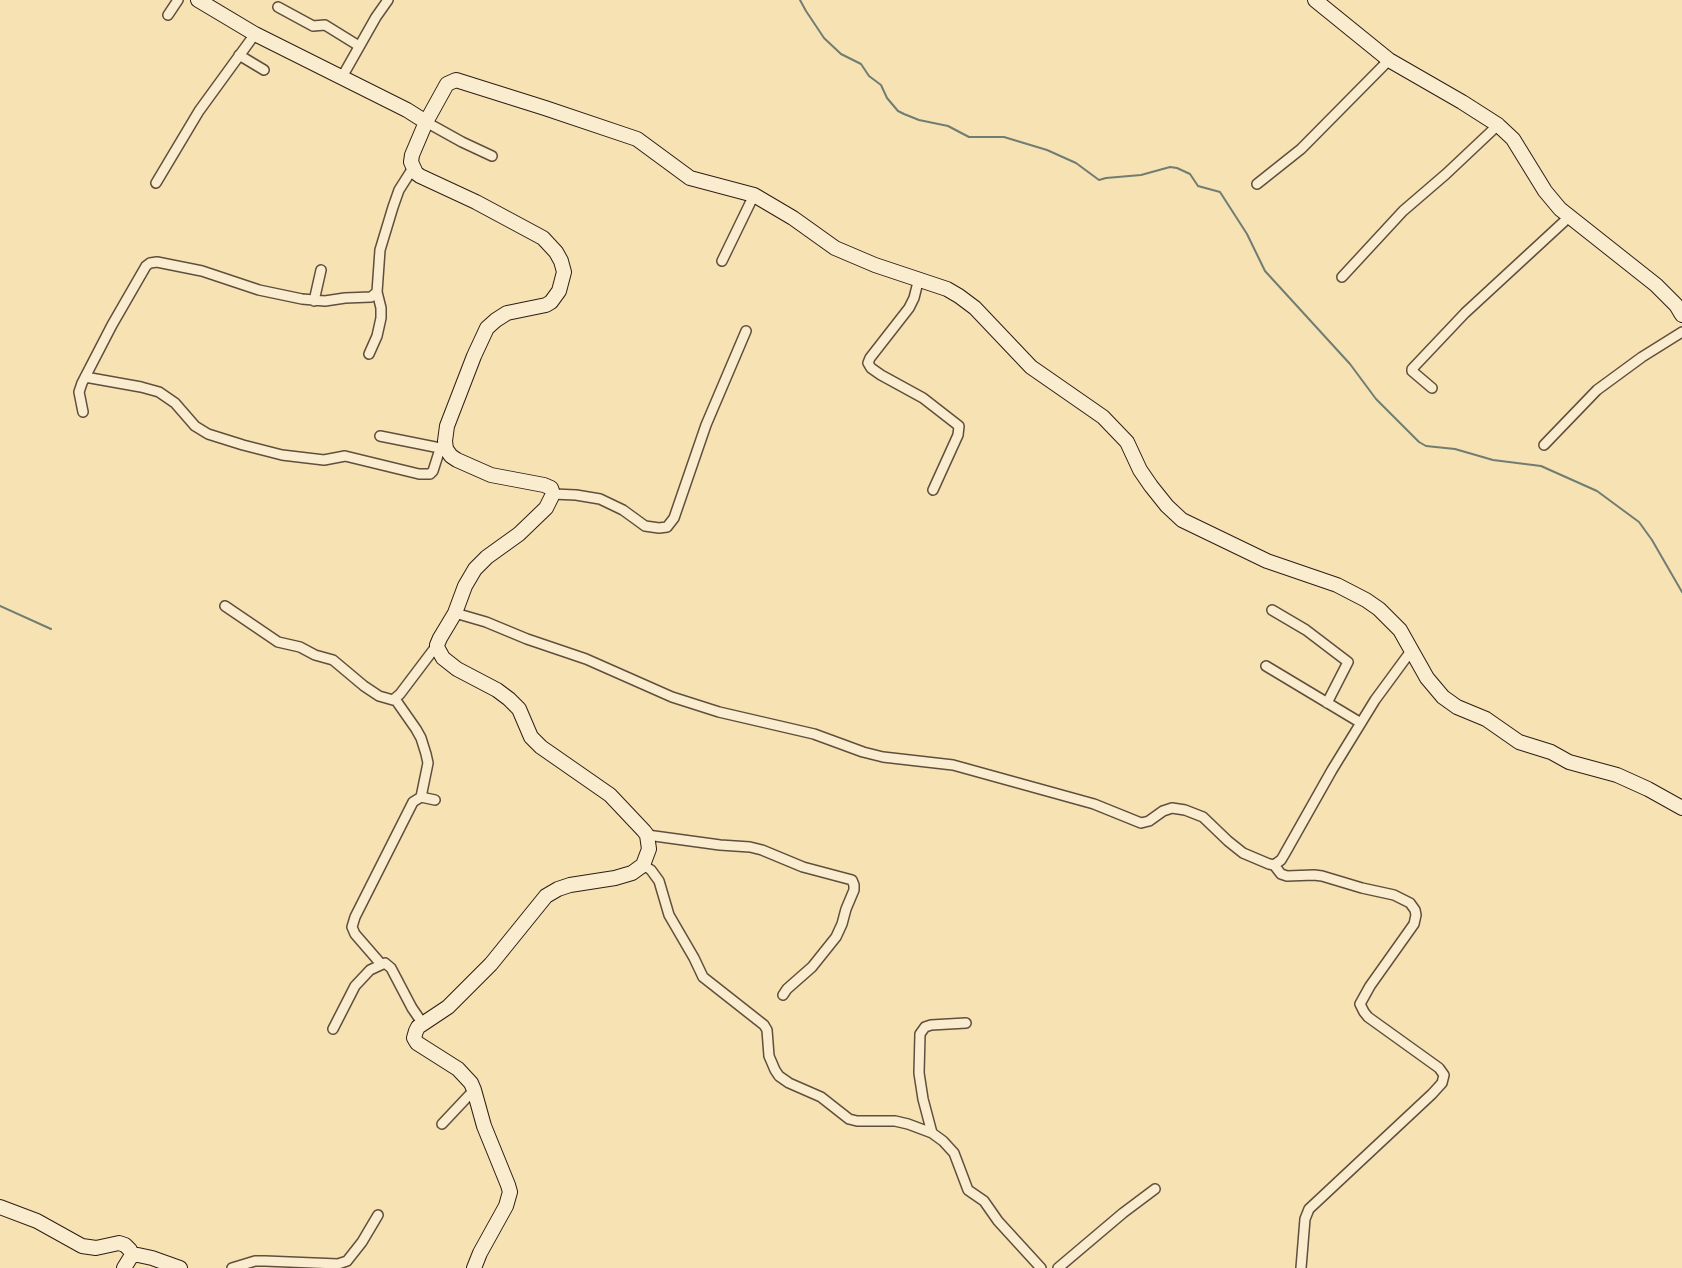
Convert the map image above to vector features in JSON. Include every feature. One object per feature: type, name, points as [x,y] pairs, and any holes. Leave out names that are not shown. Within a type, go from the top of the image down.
[{"type":"street","points":[[168,15],[178,0]]},
{"type":"street","points":[[198,0],[255,33],[492,156]]},
{"type":"street","points":[[342,77],[388,0]]},
{"type":"street","points":[[1316,0],[1389,60],[1498,125],[1513,139],[1545,191],[1569,217],[1656,285],[1676,305],[1682,315]]},
{"type":"street","points":[[278,7],[313,26],[325,25],[359,46]]},
{"type":"street","points":[[156,183],[199,111],[255,33]]},
{"type":"street","points":[[239,55],[264,70]]},
{"type":"street","points":[[1257,184],[1301,149],[1389,60]]},
{"type":"street","points":[[85,377],[159,392],[175,403],[195,426],[208,434],[243,445],[324,460],[345,456],[419,474],[430,474],[443,449],[447,426],[487,328],[507,312],[546,305],[551,302],[559,291],[564,272],[556,252],[543,238],[476,202],[420,176],[413,168],[412,155],[426,122],[447,84],[456,80],[637,139],[690,178],[754,195],[835,248],[866,262],[941,286],[959,296],[986,319],[1031,367],[1103,417],[1127,442],[1140,470],[1151,486],[1182,520],[1266,561],[1353,592],[1379,609],[1400,630],[1427,678],[1443,697],[1457,707],[1486,719],[1519,742],[1551,752],[1569,762],[1617,775],[1682,808]]},
{"type":"street","points":[[1342,277],[1403,211],[1498,125]]},
{"type":"street","points":[[369,354],[377,336],[381,318],[377,292],[383,238],[399,190],[413,168]]},
{"type":"street","points":[[722,261],[754,195]]},
{"type":"street","points":[[1432,388],[1412,369],[1465,313],[1569,217]]},
{"type":"street","points":[[83,412],[79,392],[85,377],[125,302],[144,269],[150,263],[157,262],[202,271],[259,290],[314,301],[366,298],[377,292]]},
{"type":"street","points":[[314,301],[321,270]]},
{"type":"street","points":[[920,278],[909,308],[868,363],[881,375],[922,398],[959,426],[958,435],[933,490]]},
{"type":"street","points":[[553,494],[600,499],[622,510],[645,526],[667,527],[674,518],[706,425],[746,331]]},
{"type":"street","points":[[1544,445],[1597,390],[1642,357],[1682,332]]},
{"type":"street","points":[[380,436],[443,449],[457,460],[477,470],[491,475],[544,485],[553,494]]},
{"type":"street","points":[[396,699],[437,645],[475,569],[519,534],[546,508],[553,494]]},
{"type":"street","points":[[225,606],[278,642],[300,647],[315,655],[333,660],[371,691],[396,699],[421,738],[426,754],[428,764],[421,797]]},
{"type":"street","points":[[1272,610],[1306,630],[1348,662],[1327,703]]},
{"type":"street","points":[[455,613],[586,659],[672,697],[719,712],[814,734],[863,752],[883,757],[953,765],[1094,804],[1141,823],[1172,808],[1185,810],[1203,817],[1228,842],[1243,853],[1274,865],[1281,874],[1322,876],[1395,895],[1410,903],[1416,915],[1414,924],[1360,1004],[1368,1017],[1439,1068],[1444,1076],[1442,1083],[1309,1209],[1305,1219],[1301,1268]]},
{"type":"street","points":[[437,645],[443,658],[457,669],[509,699],[519,710],[531,737],[541,747],[610,795],[647,835],[648,849],[643,865],[632,873],[570,885],[551,892],[539,903],[491,964],[448,1007],[418,1027],[415,1034],[414,1038],[417,1043],[442,1057],[469,1080],[474,1090],[480,1116],[510,1192],[506,1206],[474,1268]]},
{"type":"street","points":[[1274,865],[1284,855],[1375,700],[1412,651]]},
{"type":"street","points":[[1266,666],[1361,723]]},
{"type":"street","points":[[381,964],[355,934],[353,923],[366,892],[413,802],[421,797],[435,800]]},
{"type":"street","points":[[647,835],[750,847],[803,867],[852,880],[854,890],[836,937],[812,967],[783,995]]},
{"type":"street","points":[[643,865],[651,870],[659,881],[669,915],[703,977],[759,1020],[767,1029],[769,1056],[779,1076],[820,1097],[853,1121],[895,1121],[932,1133],[952,1150],[968,1190],[984,1201],[998,1221],[1041,1268]]},
{"type":"street","points":[[333,1029],[355,986],[370,969],[381,964],[387,964],[391,968],[423,1024]]},
{"type":"street","points":[[932,1133],[919,1073],[920,1034],[925,1027],[932,1025],[966,1023]]},
{"type":"street","points":[[442,1124],[474,1090]]},
{"type":"street","points":[[1058,1268],[1155,1189]]},
{"type":"street","points":[[0,1207],[37,1221],[82,1246],[96,1248],[119,1243],[128,1247],[132,1255]]},
{"type":"street","points":[[232,1268],[255,1261],[338,1264],[347,1261],[362,1242],[378,1215]]},
{"type":"street","points":[[124,1268],[132,1255]]},
{"type":"street","points":[[132,1255],[152,1258],[180,1268]]},
{"type":"waterway","points":[[800,0],[824,38],[841,54],[861,64],[869,76],[881,85],[887,98],[898,111],[904,114],[919,120],[948,126],[969,137],[1004,137],[1047,150],[1076,163],[1099,180],[1141,175],[1170,167],[1190,174],[1198,186],[1220,192],[1247,234],[1265,271],[1350,364],[1376,399],[1419,442],[1426,446],[1455,449],[1493,460],[1541,466],[1597,491],[1639,522],[1682,592]]},
{"type":"waterway","points":[[0,606],[51,629]]}]
